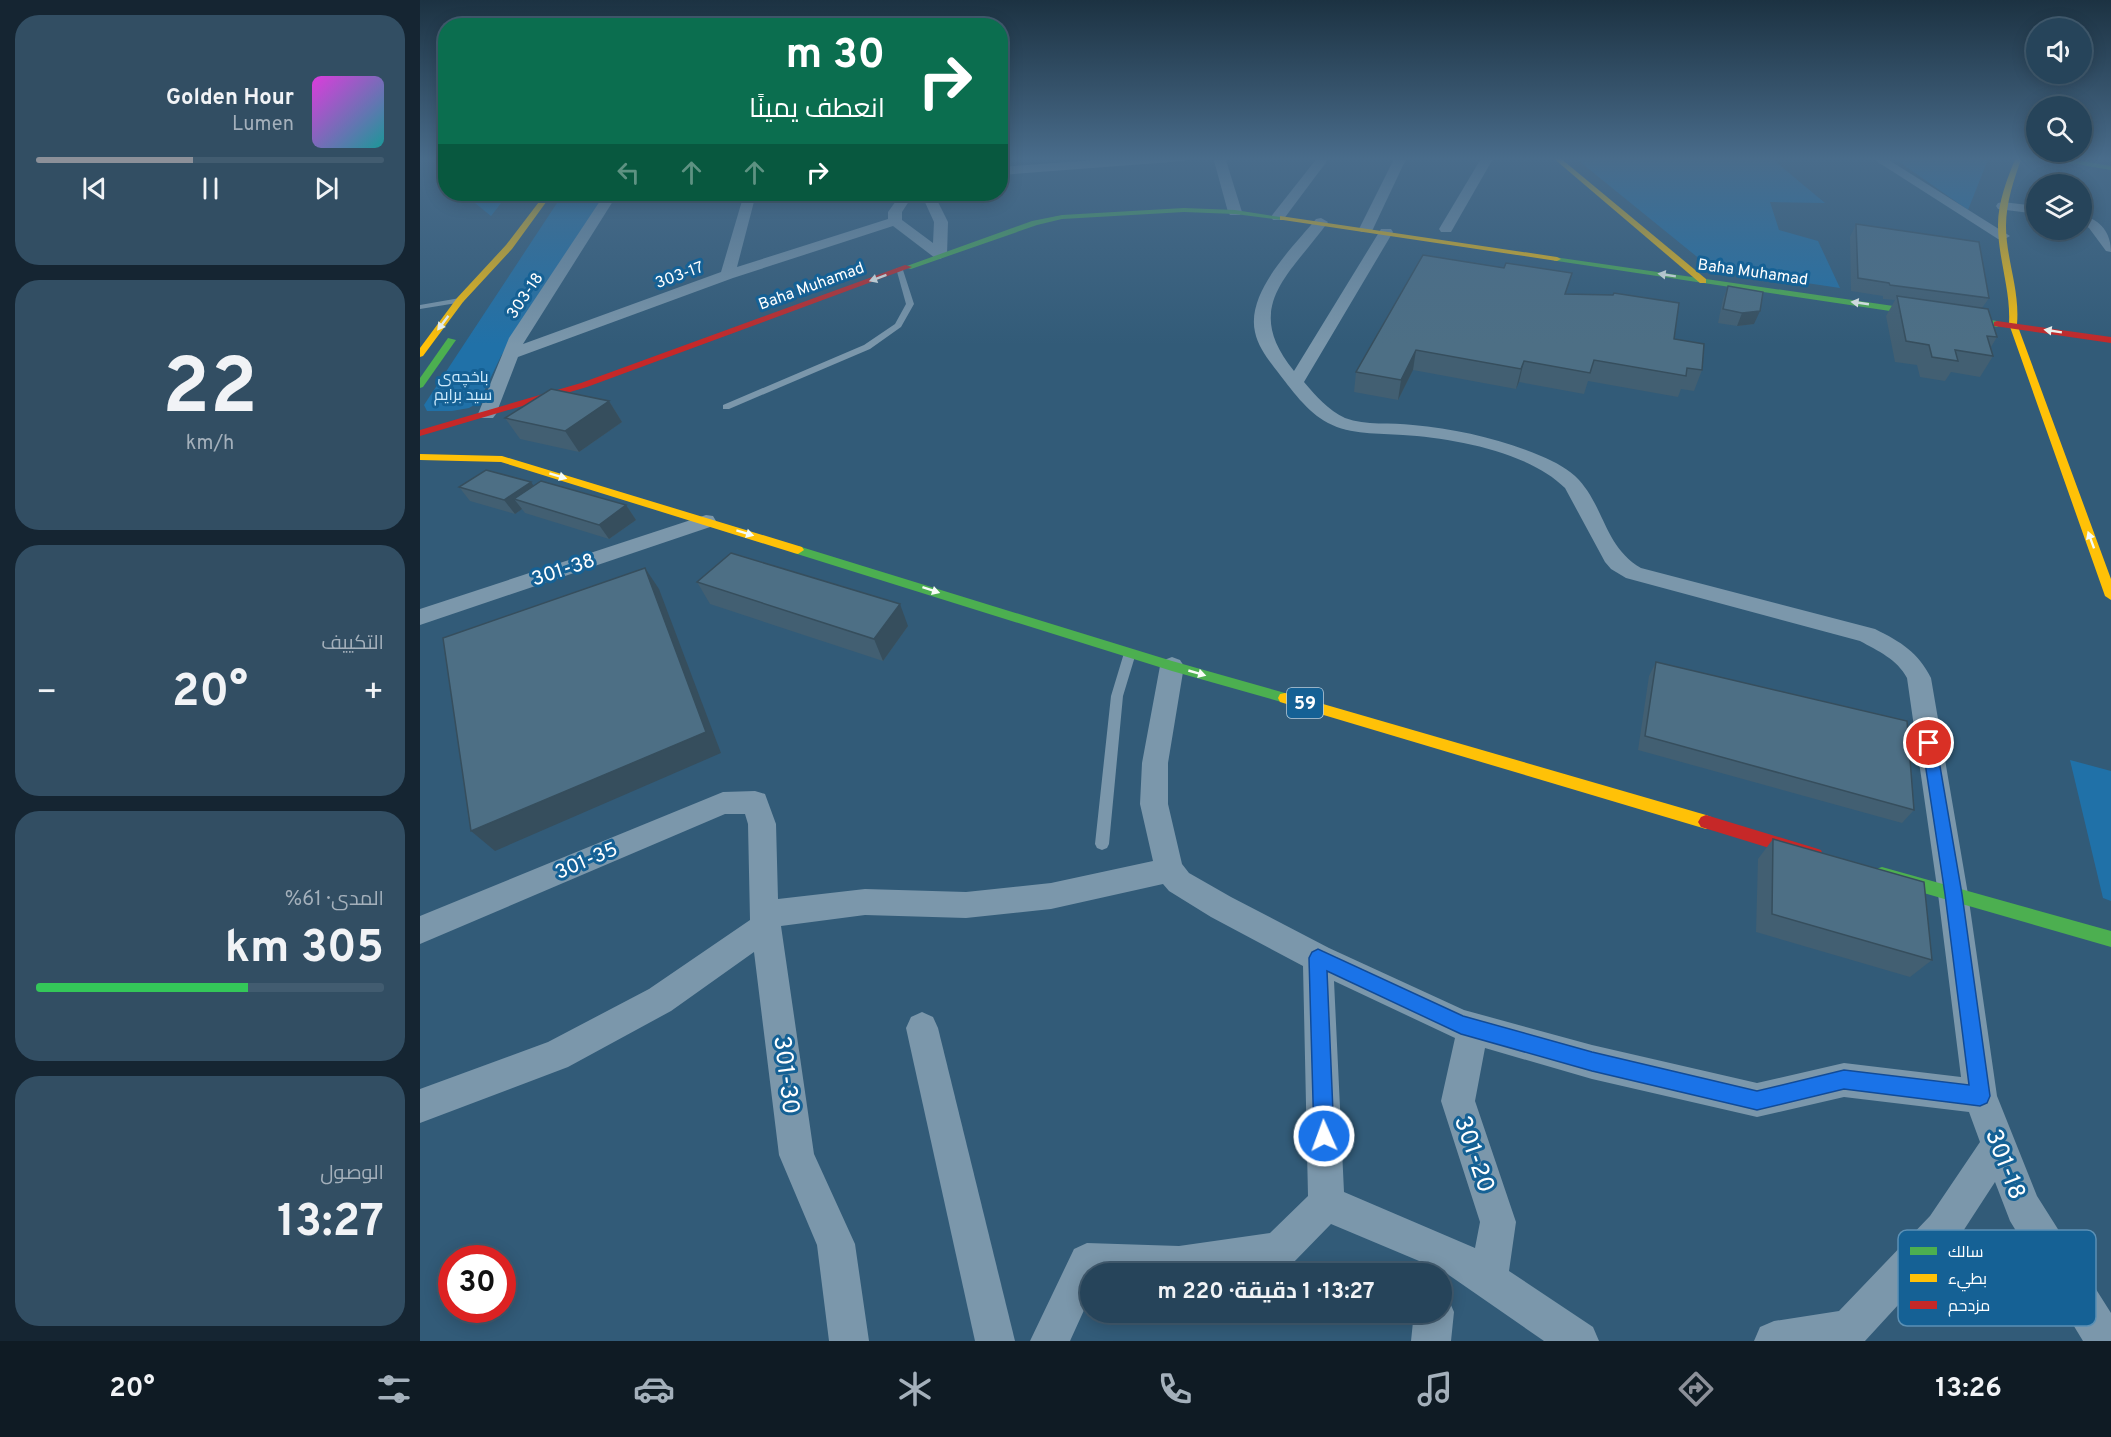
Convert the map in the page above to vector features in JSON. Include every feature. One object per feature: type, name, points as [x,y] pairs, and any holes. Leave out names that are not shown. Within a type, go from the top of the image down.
[{"type":"main road","points":[[420,354],[466,304],[529,220]]},
{"type":"main road","name":"Baha Muhamad","points":[[420,433],[584,385],[940,255],[1055,220]]},
{"type":"main road","name":"Baha Muhamad","points":[[1300,220],[2111,340]]},
{"type":"main road","points":[[1630,220],[1703,281]]},
{"type":"main road","points":[[2002,220],[2003,236],[2016,301],[2013,324],[2111,596]]},
{"type":"main road","points":[[420,385],[459,327]]},
{"type":"main road","points":[[514,421],[527,409],[584,385]]},
{"type":"main road","points":[[420,423],[427,426],[449,424]]},
{"type":"main road","points":[[500,444],[502,459]]},
{"type":"main road","name":"59","points":[[420,455],[502,459],[1172,666],[1366,720],[1833,861]]},
{"type":"main road","points":[[1866,870],[2111,939]]},
{"type":"street","name":"303-18","points":[[488,414],[517,338],[595,220]]},
{"type":"street","points":[[728,276],[743,220]]},
{"type":"street","points":[[940,220],[940,255]]},
{"type":"street","points":[[1366,229],[1371,220]]},
{"type":"street","points":[[1446,229],[1451,220]]},
{"type":"street","points":[[1977,220],[2003,236]]},
{"type":"street","points":[[895,221],[940,255]]},
{"type":"street","name":"303-17","points":[[511,354],[728,276],[895,221]]},
{"type":"street","name":"301-18","points":[[1321,222],[1269,290],[1262,307],[1260,325],[1266,344],[1278,363],[1323,413],[1345,424],[1439,433],[1533,459],[1555,470],[1573,485],[1589,506],[1604,542],[1617,563],[1635,573],[1867,635],[1896,650],[1912,663],[1919,678],[1953,894],[1980,1096],[2023,1208],[2037,1230]]},
{"type":"street","points":[[2092,224],[2111,248]]},
{"type":"street","points":[[1296,382],[1386,232]]},
{"type":"street","name":"301-38","points":[[420,617],[706,521]]},
{"type":"street","points":[[1172,666],[1155,763],[1154,804],[1169,870],[1179,882],[1318,958],[1461,1025],[1592,1062],[1757,1100],[1844,1080],[1980,1096]]},
{"type":"street","name":"301-30","points":[[754,802],[762,824],[765,920],[797,1155],[836,1244],[849,1341]]},
{"type":"street","name":"301-35","points":[[420,930],[723,803],[754,802]]},
{"type":"street","points":[[420,1106],[556,1055],[660,1000],[765,920],[865,902],[966,905],[1051,896],[1169,870]]},
{"type":"street","points":[[1050,1341],[1087,1262],[1179,1266],[1279,1251],[1326,1203],[1318,958]]},
{"type":"street","points":[[922,1028],[995,1341]]},
{"type":"street","name":"301-20","points":[[1473,1028],[1458,1101],[1498,1222],[1488,1279]]},
{"type":"street","points":[[1942,1230],[1999,1145]]},
{"type":"street","points":[[1326,1203],[1440,1262],[1456,1257],[1579,1341]]},
{"type":"street","points":[[1774,1341],[1849,1329],[1898,1277]]},
{"type":"street","points":[[1431,1341],[1433,1323]]},
{"type":"street","name":"301-18","points":[[2096,1325],[2106,1341]]},
{"type":"lane","points":[[726,407],[867,347],[898,325],[910,304],[899,270]]},
{"type":"lane","points":[[420,307],[466,304]]},
{"type":"lane","points":[[1102,844],[1117,696],[1130,653]]},
{"type":"green space","name":"باخچه‌ی سید برایم","points":[[546,220],[590,220],[501,356],[479,402],[469,408],[452,411],[427,411],[424,405]]},
{"type":"green space","points":[[1651,220],[1776,220],[1779,230],[1818,241],[1840,288],[1712,269]]},
{"type":"green space","points":[[2070,760],[2111,771],[2111,901],[2103,898]]},
{"type":"building","points":[[1856,224],[1979,242],[1989,298],[1890,285],[1858,278]]},
{"type":"building","points":[[1423,255],[1504,268],[1506,263],[1572,273],[1565,294],[1613,295],[1614,293],[1679,303],[1674,339],[1704,344],[1702,370],[1687,368],[1686,376],[1594,360],[1590,373],[1524,361],[1521,369],[1416,350],[1401,380],[1356,372]]},
{"type":"building","points":[[1728,286],[1763,292],[1760,311],[1742,313],[1723,309]]},
{"type":"building","points":[[1897,296],[1988,309],[1997,337],[1987,336],[1993,356],[1955,350],[1958,361],[1932,357],[1929,345],[1906,341]]},
{"type":"building","points":[[551,389],[609,401],[565,431],[505,418]]},
{"type":"building","points":[[486,470],[531,482],[504,500],[459,487]]},
{"type":"building","points":[[541,481],[626,505],[599,525],[514,499]]},
{"type":"building","points":[[731,553],[900,604],[874,639],[697,582]]},
{"type":"building","points":[[645,568],[706,732],[471,831],[443,638]]},
{"type":"building","points":[[1656,662],[1907,721],[1914,810],[1645,736]]},
{"type":"building","points":[[1773,839],[1924,882],[1932,960],[1772,914]]},
{"type":"traffic: fast","points":[[908,267],[1050,220]]},
{"type":"traffic: fast","points":[[1557,259],[1997,324]]},
{"type":"traffic: fast","points":[[420,385],[451,340]]},
{"type":"traffic: fast","points":[[798,550],[1172,666],[1285,698]]},
{"type":"traffic: fast","points":[[1882,874],[2111,939]]},
{"type":"traffic: slow","points":[[420,354],[460,300],[509,247],[529,220]]},
{"type":"traffic: slow","points":[[1294,220],[1557,259]]},
{"type":"traffic: slow","points":[[1630,220],[1703,281]]},
{"type":"traffic: slow","points":[[2002,220],[2004,250],[2012,287],[2013,324],[2111,596]]},
{"type":"traffic: slow","points":[[420,457],[502,459],[798,550]]},
{"type":"traffic: slow","points":[[1285,698],[1706,822]]},
{"type":"traffic: jam","points":[[420,433],[584,385],[908,267]]},
{"type":"traffic: jam","points":[[1997,324],[2111,340]]},
{"type":"traffic: jam","points":[[1706,822],[1815,855]]},
{"type":"route","points":[[1324,1136],[1318,958],[1461,1025],[1592,1062],[1757,1100],[1844,1080],[1980,1096],[1953,894],[1929,743]]}]
